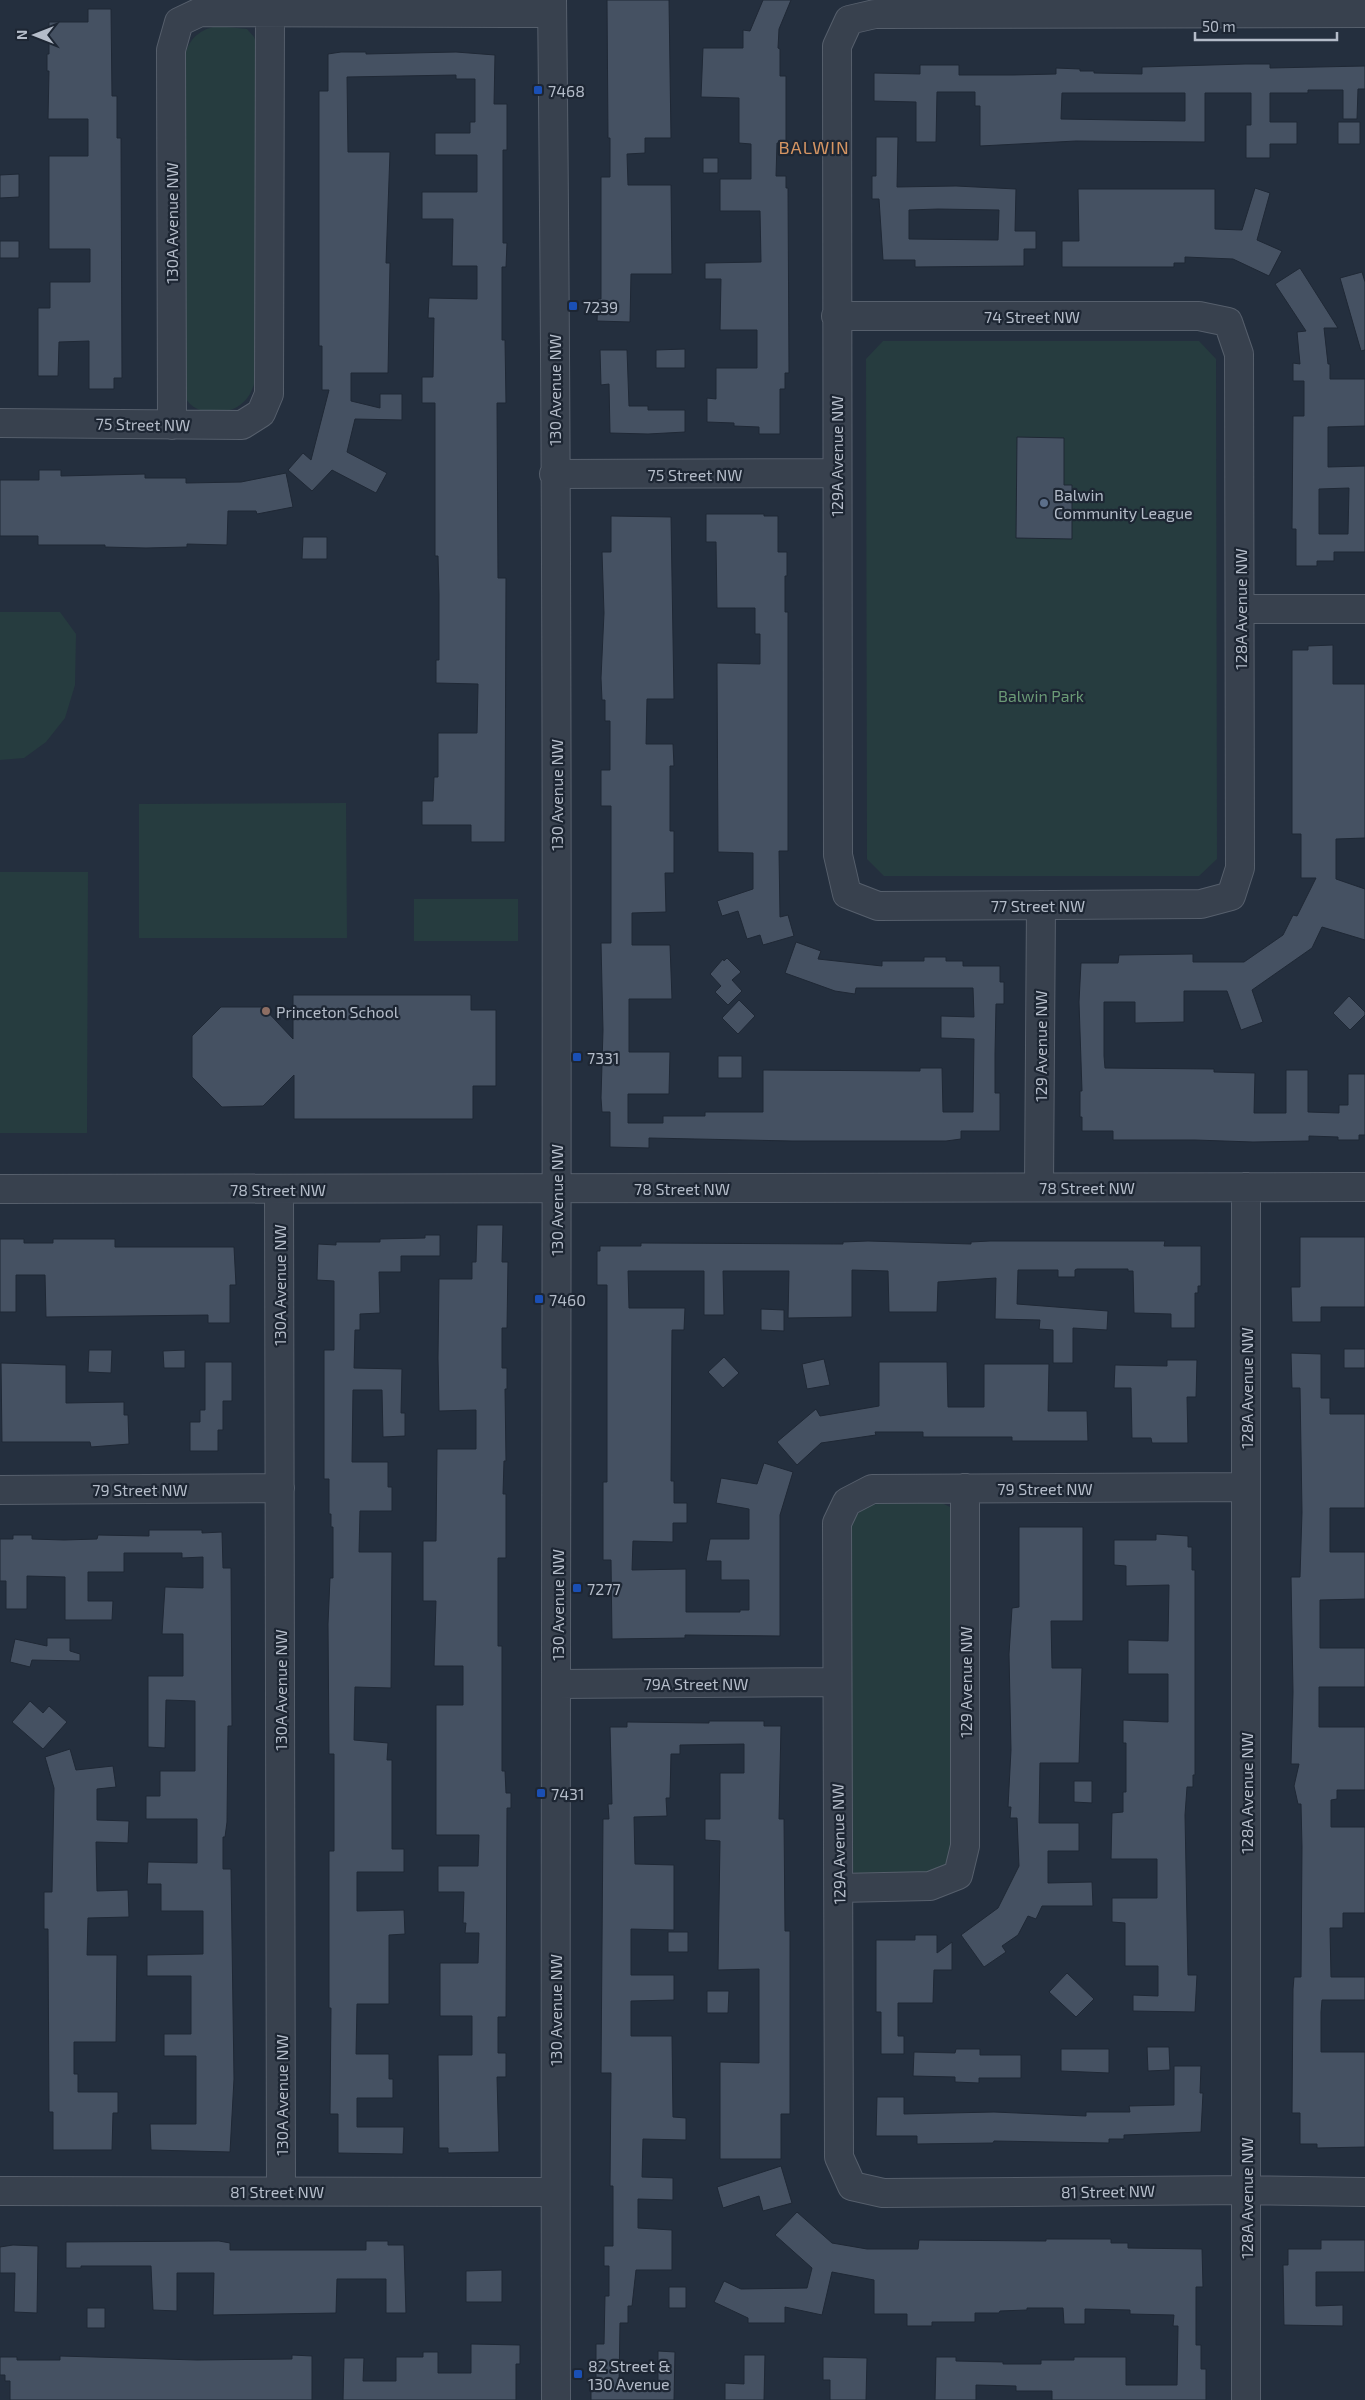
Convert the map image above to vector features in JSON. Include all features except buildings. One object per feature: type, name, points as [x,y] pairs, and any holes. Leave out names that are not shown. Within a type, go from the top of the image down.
[{"type":"street","points":[[270,12],[552,6]]},
{"type":"street","name":"130 Avenue NW","points":[[552,6],[557,1684],[554,2192],[556,2400]]},
{"type":"street","points":[[1041,6],[1365,13]]},
{"type":"street","name":"129A Avenue NW","points":[[847,894],[838,855],[836,473],[837,46],[849,20],[875,14],[1041,6]]},
{"type":"street","name":"130A Avenue NW","points":[[172,425],[171,50],[179,22],[200,12],[270,12]]},
{"type":"street","name":"75 Street NW","points":[[0,423],[242,425],[261,413],[270,394],[270,12]]},
{"type":"street","name":"74 Street NW","points":[[836,316],[1199,316],[1228,322]]},
{"type":"street","name":"128A Avenue NW","points":[[1228,322],[1240,354],[1240,868],[1231,896]]},
{"type":"street","name":"75 Street NW","points":[[554,474],[836,473]]},
{"type":"street","points":[[1240,609],[1365,609]]},
{"type":"street","name":"77 Street NW","points":[[847,894],[878,906],[1201,904],[1231,896]]},
{"type":"street","name":"129 Avenue NW","points":[[1039,1187],[1041,905]]},
{"type":"street","name":"128A Avenue NW","points":[[1246,1187],[1246,2400]]},
{"type":"street","name":"78 Street NW","points":[[0,1189],[1365,1187]]},
{"type":"street","name":"130A Avenue NW","points":[[279,1189],[281,2191]]},
{"type":"street","name":"79 Street NW","points":[[847,1502],[872,1490],[1245,1487]]},
{"type":"street","name":"79 Street NW","points":[[0,1490],[280,1488]]},
{"type":"street","name":"129 Avenue NW","points":[[839,1888],[930,1886],[958,1875],[965,1846],[965,1488]]},
{"type":"street","name":"129A Avenue NW","points":[[847,1502],[837,1522],[836,1682],[839,1888],[839,2157],[852,2186]]},
{"type":"street","name":"79A Street NW","points":[[557,1684],[836,1682]]},
{"type":"street","name":"81 Street NW","points":[[852,2186],[883,2193],[1246,2190],[1365,2192]]},
{"type":"street","name":"81 Street NW","points":[[0,2191],[554,2192]]},
{"type":"green space","points":[[217,26],[247,29],[256,42],[256,378],[251,393],[240,405],[226,411],[210,412],[195,408],[185,397],[184,62],[187,49],[194,38],[204,30]]},
{"type":"green space","name":"Balwin Park","points":[[883,341],[1199,341],[1216,359],[1217,859],[1199,876],[884,876],[867,859],[866,359]]},
{"type":"green space","points":[[0,612],[60,612],[76,634],[75,685],[65,718],[46,742],[24,758],[0,760]]},
{"type":"green space","points":[[346,803],[347,938],[139,938],[139,804]]},
{"type":"green space","points":[[0,872],[88,872],[87,1133],[0,1133]]},
{"type":"green space","points":[[414,899],[518,899],[518,941],[414,941]]},
{"type":"green space","points":[[906,1501],[940,1502],[950,1507],[956,1519],[955,1846],[946,1866],[939,1873],[864,1878],[854,1873],[850,1865],[850,1535],[854,1519],[861,1511],[870,1506]]},
{"type":"place","name":"7468","points":[[538,90]]},
{"type":"place","name":"7239","points":[[573,306]]},
{"type":"place","name":"Balwin Community League","points":[[1044,503]]},
{"type":"place","name":"Princeton School","points":[[266,1011]]},
{"type":"place","name":"7331","points":[[577,1057]]},
{"type":"place","name":"7460","points":[[539,1299]]},
{"type":"place","name":"7277","points":[[577,1588]]},
{"type":"place","name":"7431","points":[[541,1793]]},
{"type":"place","name":"82 Street & 130 Avenue","points":[[578,2374]]},
{"type":"district","name":"BALWIN","points":[[814,147]]}]
